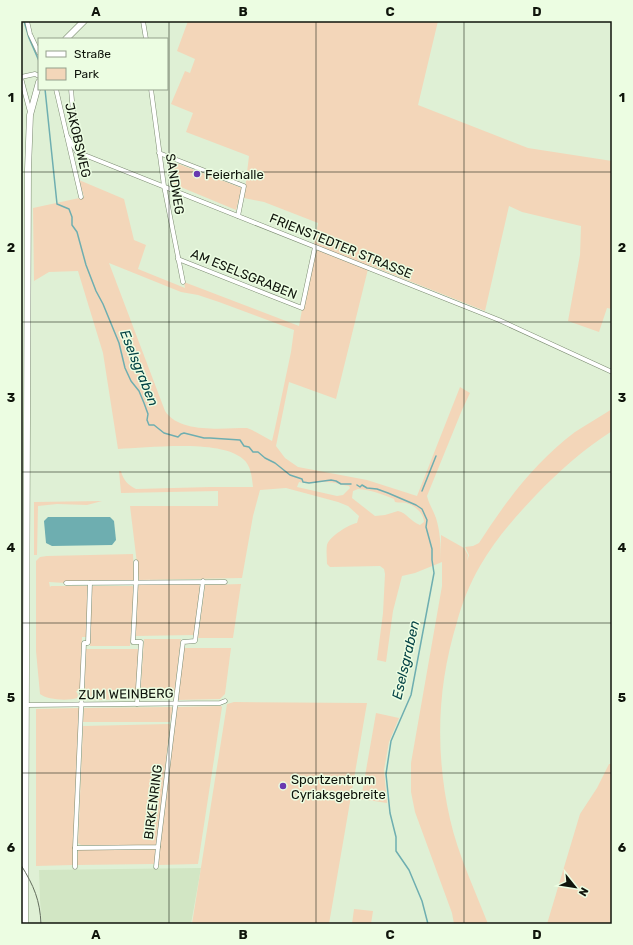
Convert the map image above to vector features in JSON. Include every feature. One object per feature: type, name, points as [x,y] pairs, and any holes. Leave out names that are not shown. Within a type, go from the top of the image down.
[{"type":"main road","points":[[67,38],[84,21]]},
{"type":"main road","points":[[25,924],[27,705],[24,562],[27,446],[27,186],[30,114],[38,86]]},
{"type":"street","points":[[26,21],[38,51]]},
{"type":"street","points":[[143,21],[146,38]]},
{"type":"street","points":[[30,114],[21,77],[35,74],[38,76]]},
{"type":"street","name":"JAKOBSWEG","points":[[56,90],[81,197]]},
{"type":"street","points":[[71,90],[76,151]]},
{"type":"street","name":"SANDWEG","points":[[151,90],[164,186],[183,282]]},
{"type":"street","points":[[67,136],[76,151]]},
{"type":"street","name":"FRIENSTEDTER STRASSE","points":[[76,151],[499,320],[612,372]]},
{"type":"street","points":[[159,154],[244,186],[238,216]]},
{"type":"street","name":"AM ESELSGRABEN","points":[[178,259],[302,308],[315,247]]},
{"type":"street","points":[[136,562],[133,642],[141,642],[137,704]]},
{"type":"street","name":"BIRKENRING","points":[[75,848],[158,847],[183,642],[195,641],[203,581]]},
{"type":"street","points":[[66,583],[225,582]]},
{"type":"street","points":[[75,867],[84,643],[88,643],[90,583]]},
{"type":"street","name":"ZUM WEINBERG","points":[[27,705],[220,703],[225,701]]},
{"type":"street","points":[[156,867],[158,847]]},
{"type":"shaded area","points":[[201,868],[191,924],[42,924],[39,870]]},
{"type":"green space","points":[[188,21],[438,21],[418,105],[528,148],[612,161],[612,309],[607,308],[599,332],[568,321],[580,255],[581,226],[522,212],[509,206],[485,311],[369,265],[336,399],[289,382],[276,446],[285,458],[298,467],[367,480],[417,496],[460,387],[470,393],[427,496],[436,518],[440,539],[441,560],[441,535],[464,548],[468,555],[467,561],[469,555],[465,547],[473,546],[479,543],[511,497],[534,469],[575,432],[612,409],[612,431],[582,453],[554,477],[520,512],[492,547],[476,573],[467,593],[450,646],[445,671],[440,720],[440,744],[445,794],[457,846],[488,924],[454,924],[452,913],[415,812],[411,792],[411,763],[442,586],[442,562],[415,573],[402,576],[393,611],[386,662],[377,660],[383,613],[384,569],[380,566],[330,567],[327,564],[327,545],[331,538],[340,531],[357,523],[359,516],[348,506],[338,502],[286,488],[260,490],[253,516],[242,578],[139,580],[130,506],[218,506],[218,491],[121,493],[119,471],[121,471],[126,482],[136,489],[253,487],[251,472],[243,459],[232,453],[218,449],[165,446],[118,449],[103,353],[78,271],[49,272],[34,281],[33,208],[84,197],[79,180],[124,199],[134,240],[146,245],[138,269],[185,288],[184,282],[299,326],[318,223],[264,202],[244,198],[249,156],[186,132],[193,113],[171,104],[185,71],[190,73],[195,59],[177,51]],"holes":[[[109,263],[181,292],[198,295],[219,302],[294,330],[291,352],[272,441],[247,428],[215,429],[191,426],[172,418],[165,411]],[[299,482],[333,482],[349,486],[350,488],[343,495],[337,496],[297,487]],[[358,489],[372,491],[394,499],[395,502],[409,504],[420,513],[424,519],[424,522],[420,525],[398,511],[375,516],[352,498],[353,491]]]},
{"type":"green space","points":[[168,160],[242,188],[236,210],[171,183]]},
{"type":"green space","points":[[102,501],[87,505],[57,504],[38,506],[37,555],[34,555],[34,502]]},
{"type":"green space","points":[[133,554],[134,580],[65,581],[65,583],[49,582],[50,587],[88,586],[86,637],[82,637],[80,691],[76,691],[78,695],[77,698],[58,699],[43,696],[40,694],[36,651],[36,561],[40,557],[47,556]]},
{"type":"green space","points":[[199,584],[200,587],[194,635],[135,636],[139,585]]},
{"type":"green space","points":[[241,584],[233,638],[198,638],[205,585]]},
{"type":"green space","points":[[93,586],[134,587],[130,646],[90,646]]},
{"type":"green space","points":[[144,639],[181,639],[174,698],[140,699]]},
{"type":"green space","points":[[184,648],[231,648],[225,694],[220,699],[178,700]]},
{"type":"green space","points":[[86,649],[139,649],[136,699],[84,700]]},
{"type":"green space","name":"Sportzentrum Cyriaksgebreite","points":[[234,702],[367,703],[329,924],[192,924],[227,704]]},
{"type":"green space","points":[[221,706],[198,864],[158,865],[177,707]]},
{"type":"green space","points":[[80,708],[73,865],[36,866],[36,709]]},
{"type":"green space","points":[[84,708],[173,708],[170,722],[83,722]]},
{"type":"green space","points":[[376,713],[399,718],[389,742],[384,770],[387,803],[361,799]]},
{"type":"green space","points":[[169,724],[157,843],[155,845],[81,845],[78,843],[83,726]]},
{"type":"green space","points":[[609,764],[612,764],[612,924],[547,924],[580,814],[597,788]]},
{"type":"green space","points":[[80,849],[155,849],[155,864],[77,865],[78,851]]},
{"type":"green space","points":[[354,909],[373,911],[371,924],[352,924]]},
{"type":"water","points":[[48,517],[110,517],[114,521],[116,540],[112,545],[52,546],[46,543],[44,521]]},
{"type":"waterway","name":"Eselsgraben","points":[[24,21],[29,38],[38,59]]},
{"type":"waterway","name":"Eselsgraben","points":[[45,90],[57,204],[69,209],[72,217],[72,225],[77,232],[86,265],[119,343],[125,368],[131,381],[139,391],[144,403],[148,414],[147,420],[149,425],[154,425],[164,433],[178,437],[184,433],[204,438],[240,440],[244,446],[249,447],[253,452],[258,452],[290,475],[302,479],[303,482],[309,483],[331,480],[341,484],[351,484]]},
{"type":"waterway","points":[[422,491],[436,456]]},
{"type":"waterway","name":"Eselsgraben","points":[[357,485],[360,487],[362,485],[367,488],[377,489],[388,493],[422,509],[427,520],[426,527],[432,549],[434,573],[411,695],[391,741],[386,774],[390,813],[396,837],[396,851],[409,870],[422,901],[428,924]]},
{"type":"tram line","points":[[21,865],[36,893],[41,924]]},
{"type":"place","name":"Feierhalle","points":[[197,174]]},
{"type":"place","name":"Sportzentrum Cyriaksgebreite","points":[[283,786]]}]
